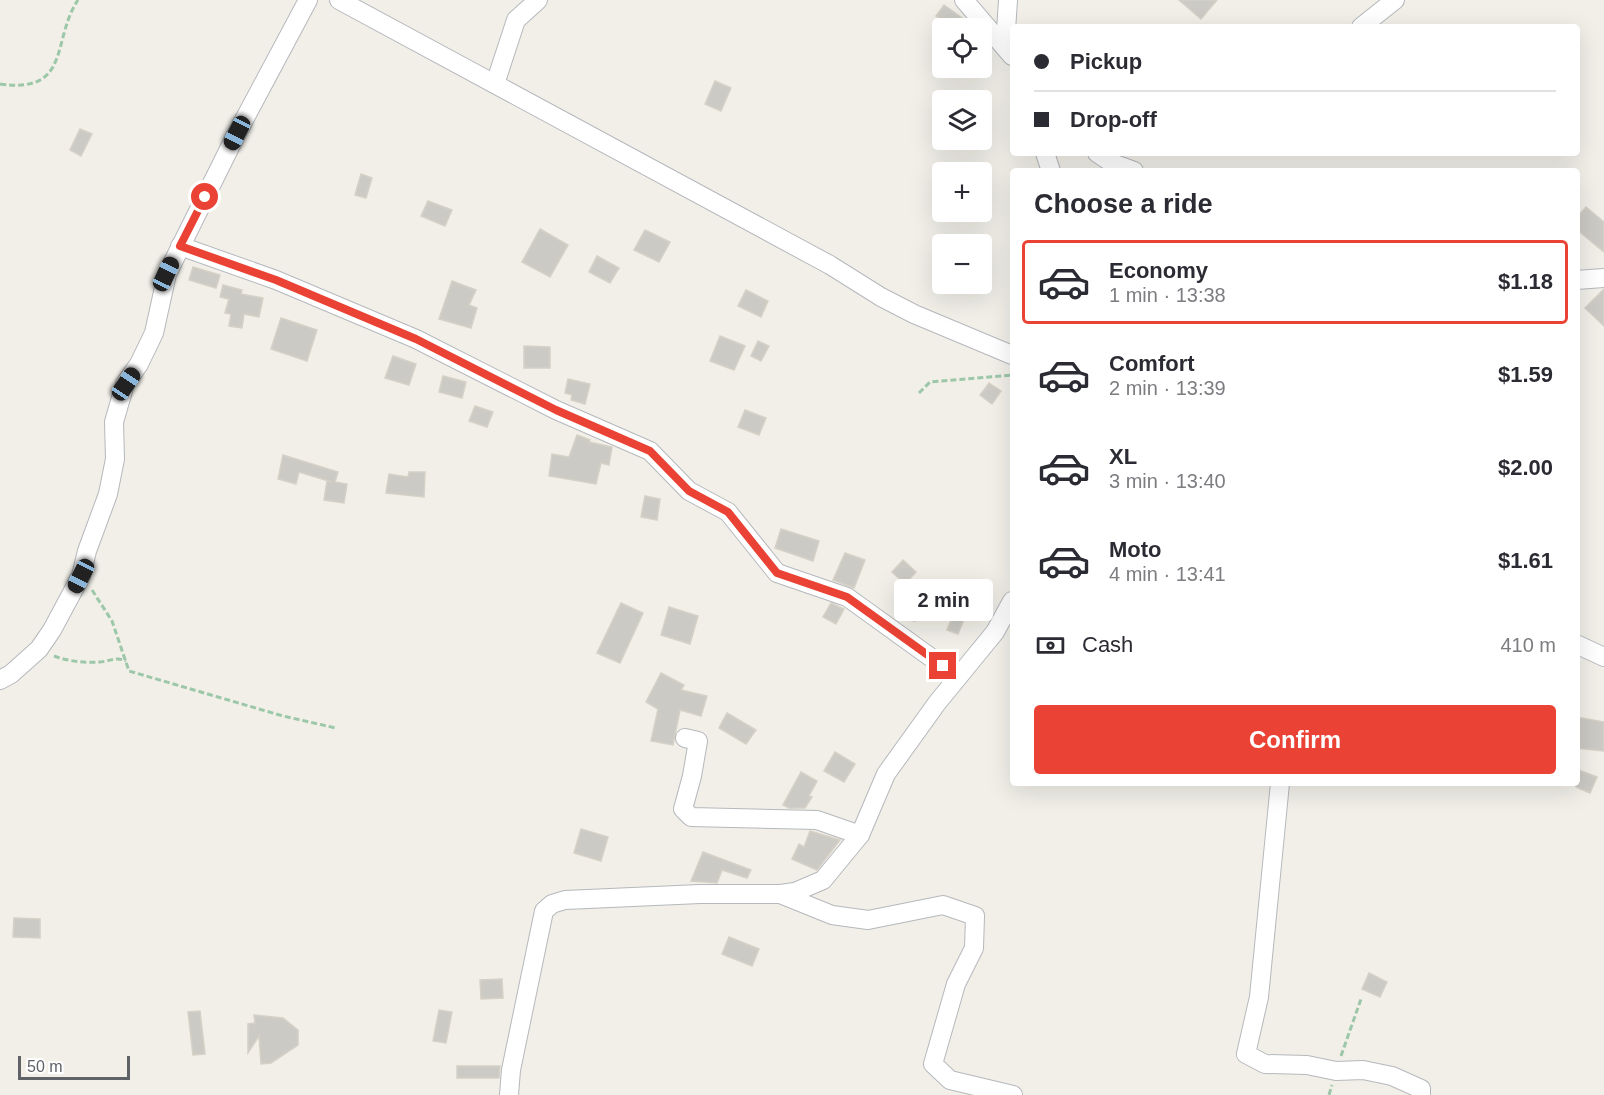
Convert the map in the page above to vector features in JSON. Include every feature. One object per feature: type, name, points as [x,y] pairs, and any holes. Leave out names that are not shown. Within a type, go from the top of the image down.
[{"type":"street","points":[[0,680],[11,674],[39,649],[69,600],[83,569],[87,551],[108,494],[115,459],[114,422],[126,384],[154,333],[166,274],[308,0]]},
{"type":"street","points":[[339,0],[830,265],[914,314],[1010,354]]},
{"type":"street","points":[[495,84],[516,20],[538,0]]},
{"type":"street","points":[[964,0],[1009,51]]},
{"type":"street","points":[[1008,0],[1009,51]]},
{"type":"street","points":[[1365,24],[1395,0]]},
{"type":"street","points":[[1102,156],[1112,163],[1134,164]]},
{"type":"street","points":[[180,246],[276,280],[416,339],[556,410],[650,451],[689,491],[728,512],[777,573],[847,597],[958,677]]},
{"type":"street","points":[[1580,280],[1604,278]]},
{"type":"street","points":[[509,1095],[511,1070],[544,911],[552,904],[565,900],[700,894],[780,894],[795,892],[823,880],[860,835],[886,774],[994,632],[1010,604]]},
{"type":"street","points":[[1580,646],[1604,657]]},
{"type":"street","points":[[685,738],[698,741],[683,809],[691,817],[817,820],[860,835]]},
{"type":"street","points":[[1280,786],[1262,976],[1246,1054],[1265,1064],[1307,1065],[1336,1071],[1363,1070],[1392,1076],[1421,1089],[1421,1095]]},
{"type":"street","points":[[780,894],[832,915],[868,920],[943,905],[975,916],[974,948],[956,984],[933,1064],[951,1080],[1013,1095]]},
{"type":"path","points":[[0,84],[19,87],[42,80],[54,67],[72,9],[78,0]]},
{"type":"path","points":[[919,393],[930,382],[1010,375]]},
{"type":"path","points":[[83,569],[95,596],[112,621],[129,671],[283,716],[336,728]]},
{"type":"path","points":[[39,649],[64,660],[98,662],[119,657],[126,661]]},
{"type":"path","points":[[1329,1095],[1361,999]]},
{"type":"building","points":[[1179,0],[1217,0],[1201,19]]},
{"type":"building","points":[[944,5],[962,18],[939,18],[936,16]]},
{"type":"building","points":[[715,81],[731,88],[721,111],[705,104]]},
{"type":"building","points":[[80,129],[92,134],[81,156],[70,150]]},
{"type":"building","points":[[361,174],[372,178],[366,198],[355,195]]},
{"type":"building","points":[[428,201],[452,210],[445,226],[421,216]]},
{"type":"building","points":[[1586,207],[1604,222],[1604,252],[1580,232],[1580,214]]},
{"type":"building","points":[[540,229],[568,245],[550,277],[522,262]]},
{"type":"building","points":[[645,230],[670,242],[659,262],[634,250]]},
{"type":"building","points":[[597,256],[619,268],[610,283],[589,272]]},
{"type":"building","points":[[193,267],[220,275],[216,288],[189,280]]},
{"type":"building","points":[[452,281],[476,290],[469,305],[477,308],[471,328],[439,319]]},
{"type":"building","points":[[223,285],[242,290],[241,294],[263,298],[259,317],[244,314],[242,328],[229,326],[231,314],[225,313],[229,299],[220,297]]},
{"type":"building","points":[[1604,289],[1604,326],[1585,308]]},
{"type":"building","points":[[746,290],[768,301],[761,317],[738,306]]},
{"type":"building","points":[[281,318],[317,330],[307,361],[271,349]]},
{"type":"building","points":[[720,336],[745,346],[734,370],[710,361]]},
{"type":"building","points":[[758,341],[769,346],[761,361],[751,356]]},
{"type":"building","points":[[524,346],[550,347],[550,368],[524,368]]},
{"type":"building","points":[[393,356],[416,364],[409,385],[385,378]]},
{"type":"building","points":[[443,376],[466,382],[462,398],[439,392]]},
{"type":"building","points":[[568,379],[590,384],[585,404],[571,400],[572,395],[565,393]]},
{"type":"building","points":[[989,383],[1001,391],[992,404],[980,395]]},
{"type":"building","points":[[475,406],[493,412],[487,427],[469,421]]},
{"type":"building","points":[[745,410],[766,418],[759,435],[738,427]]},
{"type":"building","points":[[577,435],[590,440],[589,442],[612,447],[609,465],[601,463],[596,484],[549,476],[552,454],[569,457]]},
{"type":"building","points":[[283,455],[338,472],[335,482],[347,484],[344,503],[324,500],[327,481],[332,482],[299,472],[296,484],[278,479]]},
{"type":"building","points":[[409,472],[425,472],[424,497],[386,493],[389,474],[408,477]]},
{"type":"building","points":[[645,496],[660,499],[657,520],[641,517]]},
{"type":"building","points":[[781,529],[819,541],[813,561],[775,548]]},
{"type":"building","points":[[845,553],[865,560],[854,588],[833,580]]},
{"type":"building","points":[[903,560],[916,572],[905,584],[892,572]]},
{"type":"building","points":[[621,603],[643,613],[620,663],[597,653]]},
{"type":"building","points":[[831,603],[844,609],[836,624],[823,617]]},
{"type":"building","points":[[898,603],[918,607],[915,621],[896,617]]},
{"type":"building","points":[[669,607],[698,616],[690,644],[661,635]]},
{"type":"building","points":[[954,613],[965,617],[958,634],[947,630]]},
{"type":"building","points":[[661,673],[684,685],[681,690],[707,696],[701,716],[680,710],[673,745],[651,741],[658,709],[646,702]]},
{"type":"building","points":[[727,713],[756,730],[746,744],[719,728]]},
{"type":"building","points":[[1580,718],[1604,722],[1604,751],[1580,748]]},
{"type":"building","points":[[835,752],[855,764],[844,782],[824,771]]},
{"type":"building","points":[[1580,771],[1597,777],[1590,793],[1576,787],[1580,786]]},
{"type":"building","points":[[801,772],[817,781],[809,796],[812,797],[805,808],[789,808],[783,805]]},
{"type":"building","points":[[581,829],[608,837],[601,861],[574,853]]},
{"type":"building","points":[[810,831],[840,840],[817,870],[792,859],[799,844],[804,847]]},
{"type":"building","points":[[703,852],[751,870],[747,878],[722,870],[717,883],[691,881]]},
{"type":"building","points":[[14,918],[40,919],[40,938],[13,937]]},
{"type":"building","points":[[729,937],[759,949],[752,966],[722,954]]},
{"type":"building","points":[[1369,973],[1387,982],[1380,997],[1362,989]]},
{"type":"building","points":[[502,979],[503,998],[481,999],[480,980]]},
{"type":"building","points":[[439,1010],[452,1012],[446,1043],[433,1041]]},
{"type":"building","points":[[200,1011],[205,1054],[193,1055],[188,1012]]},
{"type":"building","points":[[254,1015],[283,1018],[298,1030],[298,1045],[271,1063],[261,1064],[259,1036],[248,1053],[248,1024],[255,1023]]},
{"type":"building","points":[[457,1066],[500,1066],[499,1078],[457,1078]]},
{"type":"route","points":[[205,197],[180,246],[276,280],[416,339],[556,410],[650,451],[689,491],[728,512],[777,573],[847,597],[943,666]]}]
